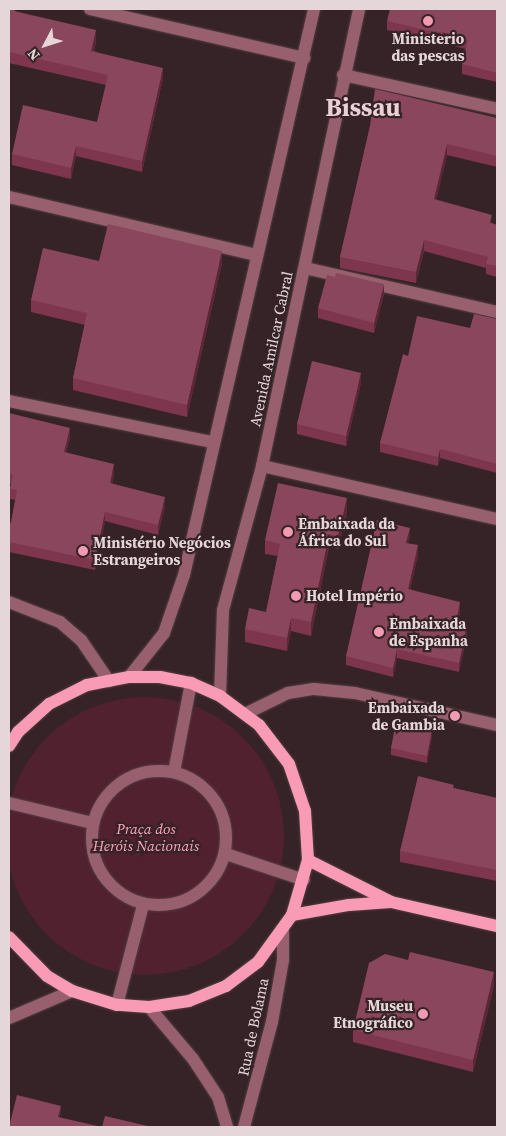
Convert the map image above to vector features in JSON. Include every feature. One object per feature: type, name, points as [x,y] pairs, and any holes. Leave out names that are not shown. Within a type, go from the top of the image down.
[{"type":"main road","points":[[9,746],[18,732],[50,704],[87,685],[128,677],[160,677],[191,683],[220,696],[259,725],[289,764],[305,811],[308,860],[304,880],[292,915],[258,962],[226,986],[189,1001],[149,1007],[117,1005],[72,991],[47,976],[9,937]]},
{"type":"main road","points":[[308,860],[391,902],[497,926]]},
{"type":"main road","points":[[292,915],[349,905],[391,902]]},
{"type":"street","points":[[90,9],[304,58]]},
{"type":"street","points":[[128,677],[164,633],[184,575],[213,442],[314,9]]},
{"type":"street","name":"Avenida Amilcar Cabral","points":[[220,696],[223,610],[262,466],[305,268],[343,75],[359,9]]},
{"type":"street","points":[[343,75],[497,109]]},
{"type":"street","points":[[9,197],[257,255]]},
{"type":"street","points":[[305,268],[497,312]]},
{"type":"street","points":[[9,401],[213,442]]},
{"type":"street","points":[[262,466],[497,519]]},
{"type":"street","points":[[9,602],[60,622],[81,640],[109,681]]},
{"type":"street","points":[[174,772],[191,683]]},
{"type":"street","points":[[245,714],[288,693],[314,690],[355,693],[497,725]]},
{"type":"street","points":[[174,772],[206,789],[224,819],[226,854],[209,886],[179,904],[143,905],[112,888],[94,858],[92,823],[109,791],[131,777],[139,773],[174,772]]},
{"type":"street","points":[[9,803],[92,823]]},
{"type":"street","points":[[226,854],[304,880]]},
{"type":"street","points":[[117,1005],[143,905]]},
{"type":"street","name":"Rua de Bolama","points":[[244,1127],[272,1022],[283,960],[282,931]]},
{"type":"street","points":[[9,1018],[72,991]]},
{"type":"street","points":[[149,1007],[193,1059],[218,1097],[226,1127]]},
{"type":"green space","name":"Praça dos Heróis Nacionais","points":[[145,697],[185,703],[210,713],[222,720],[243,738],[261,759],[268,771],[278,796],[284,836],[278,876],[268,901],[261,913],[243,934],[222,952],[210,959],[185,969],[145,975],[105,969],[80,959],[68,952],[47,934],[29,913],[22,901],[12,876],[6,836],[12,796],[22,771],[29,759],[47,738],[68,720],[80,713],[105,703]]},
{"type":"building","points":[[9,9],[96,30],[91,51],[163,68],[142,161],[76,146],[71,168],[12,154],[23,105],[97,122],[108,75],[9,52]]},
{"type":"building","points":[[390,9],[497,9],[497,73],[462,64],[468,40],[387,21]]},
{"type":"building","points":[[375,89],[497,118],[497,156],[447,144],[434,199],[492,215],[490,223],[497,225],[497,266],[486,264],[488,257],[424,240],[416,272],[340,257],[370,126]]},
{"type":"building","points":[[108,224],[222,251],[187,405],[73,378],[87,313],[31,300],[43,248],[99,261]]},
{"type":"building","points":[[336,273],[384,284],[374,323],[318,308],[327,275],[335,277]]},
{"type":"building","points":[[474,314],[497,319],[497,464],[440,449],[438,457],[380,443],[403,354],[408,356],[417,316],[470,328]]},
{"type":"building","points":[[312,361],[361,373],[346,436],[297,424]]},
{"type":"building","points":[[9,413],[70,428],[64,452],[114,464],[110,483],[165,497],[158,525],[105,512],[95,560],[9,542],[9,522],[11,523],[17,490],[10,489],[13,475],[9,474]]},
{"type":"building","points":[[278,483],[347,498],[338,536],[329,534],[311,622],[291,618],[287,638],[245,629],[249,608],[266,612],[280,544],[265,540]]},
{"type":"building","points":[[377,520],[410,528],[406,543],[418,545],[408,589],[460,602],[456,623],[467,625],[459,663],[397,649],[393,668],[346,656]]},
{"type":"building","points":[[396,722],[432,729],[427,756],[391,748]]},
{"type":"building","points":[[418,776],[454,785],[453,788],[497,798],[497,870],[400,851]]},
{"type":"building","name":"Museu Etnográfico","points":[[410,952],[494,972],[473,1060],[353,1030],[369,963],[385,954],[408,960]]},
{"type":"building","points":[[17,1095],[61,1106],[58,1117],[102,1127],[9,1127]]},
{"type":"building","points":[[105,1116],[148,1126],[148,1127],[102,1127]]},
{"type":"place","name":"Ministerio das pescas","points":[[428,21]]},
{"type":"place","name":"Embaixada da África do Sul","points":[[288,532]]},
{"type":"place","name":"Ministério Negócios Estrangeiros","points":[[83,551]]},
{"type":"place","name":"Hotel Império","points":[[296,596]]},
{"type":"place","name":"Embaixada de Espanha","points":[[379,632]]},
{"type":"place","name":"Embaixada de Gambia","points":[[455,716]]},
{"type":"place","name":"Museu Etnográfico","points":[[423,1014]]},
{"type":"district","name":"Bissau","points":[[363,107]]}]
